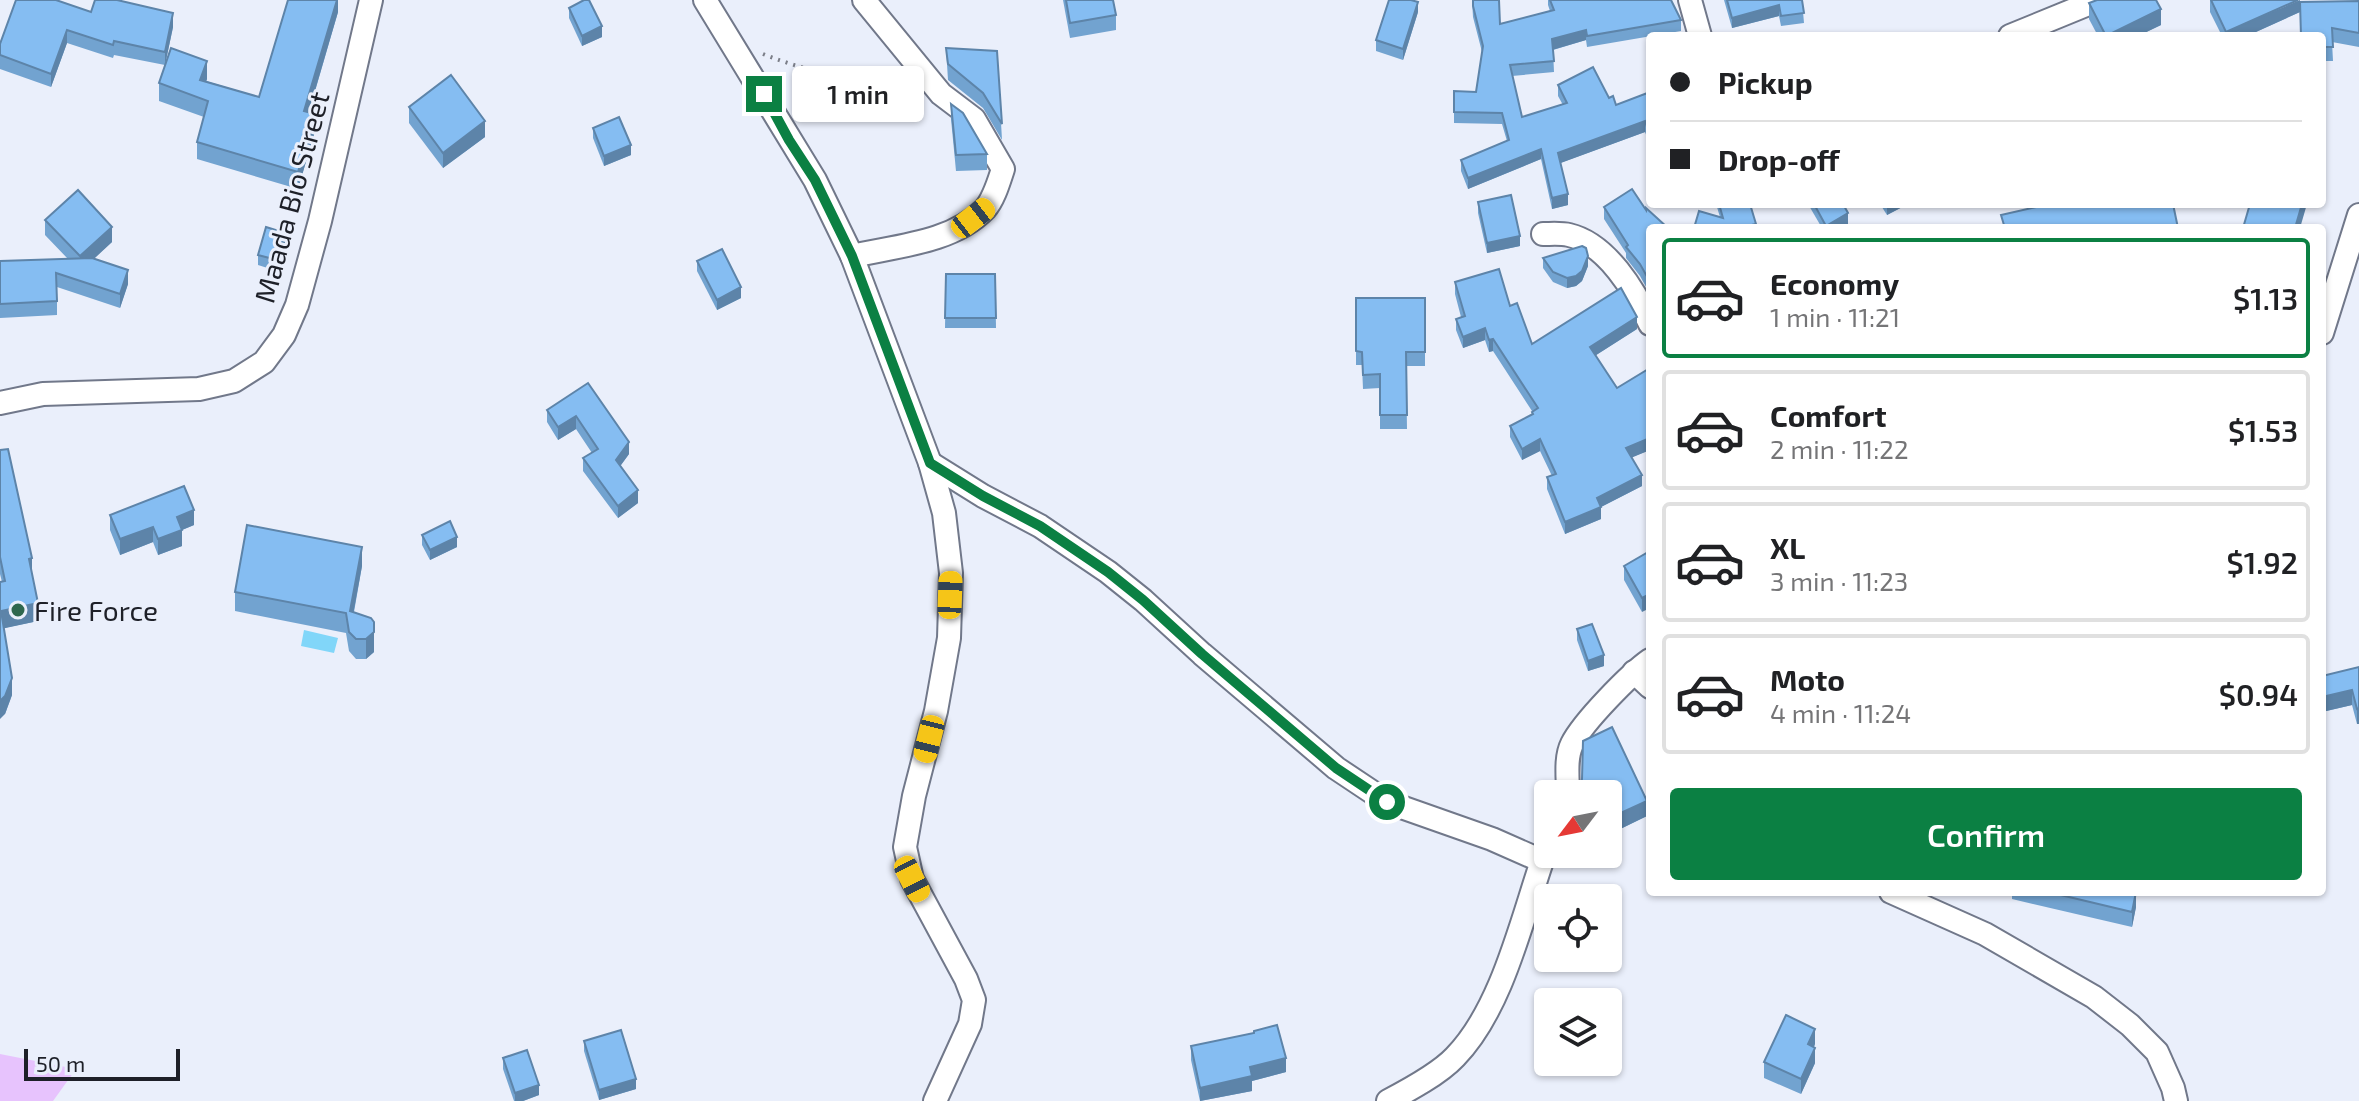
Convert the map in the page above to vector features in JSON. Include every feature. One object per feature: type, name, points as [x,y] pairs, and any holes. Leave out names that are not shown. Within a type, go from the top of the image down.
[{"type":"street","name":"Maada Bio Street","points":[[0,403],[43,394],[85,391],[199,389],[234,381],[264,362],[284,335],[297,305],[320,221],[371,0]]},
{"type":"street","points":[[705,0],[815,180],[852,256],[930,463],[944,513],[951,573],[949,638],[905,847],[912,879],[966,979],[974,1000],[970,1024],[935,1101]]},
{"type":"street","points":[[852,256],[923,241],[959,228],[987,207],[1003,169],[974,119],[941,94],[864,0]]},
{"type":"street","points":[[1690,0],[1699,32]]},
{"type":"street","points":[[2020,32],[2098,0]]},
{"type":"street","points":[[2326,320],[2359,215]]},
{"type":"street","points":[[1543,234],[1570,235],[1595,248],[1621,274],[1646,316]]},
{"type":"street","points":[[930,463],[1040,526],[1108,572],[1336,768],[1387,802],[1534,854]]},
{"type":"street","points":[[1568,780],[1572,744],[1583,728],[1645,673]]},
{"type":"street","points":[[1388,1101],[1408,1091],[1454,1058],[1484,1018],[1502,979],[1541,868]]},
{"type":"street","points":[[1900,896],[1985,934],[2094,997],[2130,1025],[2157,1052],[2176,1101]]},
{"type":"path","points":[[731,42],[801,69],[856,82],[941,94]]},
{"type":"shaded area","points":[[0,1054],[76,1069],[53,1101],[0,1101]]},
{"type":"water","points":[[304,630],[338,638],[334,653],[301,646]]},
{"type":"building","points":[[16,0],[56,0],[91,12],[95,0],[117,0],[173,13],[165,52],[114,41],[113,45],[67,30],[51,74],[0,55],[0,44]]},
{"type":"building","points":[[288,0],[337,0],[304,111],[315,114],[298,172],[197,142],[208,101],[159,83],[171,48],[207,61],[200,80],[259,97]]},
{"type":"building","points":[[589,0],[602,26],[582,36],[569,8]]},
{"type":"building","points":[[1066,0],[1113,0],[1116,15],[1070,23]]},
{"type":"building","points":[[1389,0],[1418,2],[1403,49],[1376,40]]},
{"type":"building","points":[[1473,0],[1499,0],[1500,24],[1554,10],[1550,0],[1671,0],[1681,20],[1587,36],[1586,30],[1552,39],[1554,61],[1510,65],[1522,117],[1567,103],[1558,85],[1593,67],[1616,105],[1646,94],[1646,124],[1645,121],[1558,153],[1568,194],[1552,198],[1541,149],[1468,178],[1461,160],[1509,140],[1502,113],[1454,112],[1454,91],[1476,92],[1483,46]]},
{"type":"building","points":[[1727,0],[1802,0],[1804,13],[1781,16],[1779,5],[1732,18]]},
{"type":"building","points":[[2097,0],[2156,0],[2161,9],[2114,32],[2104,32],[2089,3]]},
{"type":"building","points":[[2211,0],[2298,0],[2226,32]]},
{"type":"building","points":[[2359,1],[2359,33],[2332,28],[2333,47],[2326,47],[2326,32],[2301,32],[2300,2]]},
{"type":"building","points":[[946,48],[997,51],[1002,124],[983,93],[948,64]]},
{"type":"building","points":[[451,75],[485,121],[443,153],[409,107]]},
{"type":"building","points":[[951,104],[963,113],[987,154],[956,155]]},
{"type":"building","points":[[619,117],[631,145],[604,156],[593,128]]},
{"type":"building","points":[[1632,189],[1646,210],[1664,224],[1646,224],[1646,275],[1626,247],[1628,245],[1604,207]]},
{"type":"building","points":[[78,190],[112,227],[80,256],[45,220]]},
{"type":"building","points":[[1511,195],[1520,236],[1487,243],[1478,202]]},
{"type":"building","points":[[1720,208],[1751,208],[1756,224],[1695,224],[1699,211],[1723,218]]},
{"type":"building","points":[[1816,208],[1845,208],[1848,213],[1825,224]]},
{"type":"building","points":[[2032,208],[2174,208],[2177,224],[2004,224],[2001,215]]},
{"type":"building","points":[[2249,208],[2301,208],[2296,224],[2244,224]]},
{"type":"building","points":[[266,227],[285,233],[277,260],[258,255]]},
{"type":"building","points":[[1582,246],[1586,248],[1588,256],[1582,271],[1576,276],[1567,278],[1553,272],[1543,258]]},
{"type":"building","points":[[722,249],[741,287],[717,300],[697,261]]},
{"type":"building","points":[[92,258],[128,270],[120,294],[56,273],[57,301],[0,304],[0,261]]},
{"type":"building","points":[[1499,269],[1510,306],[1517,303],[1532,344],[1621,288],[1637,317],[1590,347],[1617,388],[1646,370],[1646,440],[1626,448],[1642,475],[1597,498],[1601,507],[1565,522],[1547,477],[1556,474],[1540,439],[1522,449],[1510,426],[1538,408],[1493,339],[1489,340],[1485,328],[1463,337],[1456,319],[1465,316],[1455,282]]},
{"type":"building","points":[[946,274],[995,274],[996,318],[945,318]]},
{"type":"building","points":[[1356,298],[1425,298],[1425,352],[1406,352],[1407,415],[1380,415],[1380,374],[1363,375],[1362,352],[1356,351]]},
{"type":"building","points":[[588,383],[629,442],[616,460],[638,490],[618,506],[583,458],[598,449],[576,416],[558,427],[547,410]]},
{"type":"building","points":[[8,449],[32,558],[29,559],[38,603],[1,611],[12,678],[0,701],[0,582],[5,581],[0,557],[0,450]]},
{"type":"building","points":[[184,486],[194,510],[177,517],[182,530],[158,539],[153,527],[120,539],[110,515]]},
{"type":"building","points":[[450,521],[457,537],[430,550],[422,535]]},
{"type":"building","points":[[247,525],[362,547],[350,611],[371,618],[374,632],[366,639],[356,639],[349,632],[346,613],[235,592]]},
{"type":"building","points":[[1646,553],[1646,596],[1642,598],[1624,566]]},
{"type":"building","points":[[1592,624],[1604,655],[1588,661],[1577,629]]},
{"type":"building","points":[[2359,667],[2359,708],[2352,690],[2326,696],[2326,675]]},
{"type":"building","points":[[1612,727],[1646,801],[1622,812],[1622,780],[1582,779],[1583,741]]},
{"type":"building","points":[[2065,896],[2135,896],[2132,912]]},
{"type":"building","points":[[1786,1015],[1815,1029],[1808,1044],[1815,1048],[1801,1079],[1764,1062]]},
{"type":"building","points":[[1277,1025],[1286,1058],[1250,1067],[1252,1076],[1200,1088],[1191,1046]]},
{"type":"building","points":[[621,1030],[636,1079],[599,1090],[584,1041]]},
{"type":"building","points":[[527,1050],[539,1085],[515,1093],[503,1058]]},
{"type":"place","name":"Fire Force","points":[[18,610]]},
{"type":"route","points":[[764,94],[815,180],[852,256],[930,463],[1040,526],[1108,572],[1336,768],[1387,802]]}]
